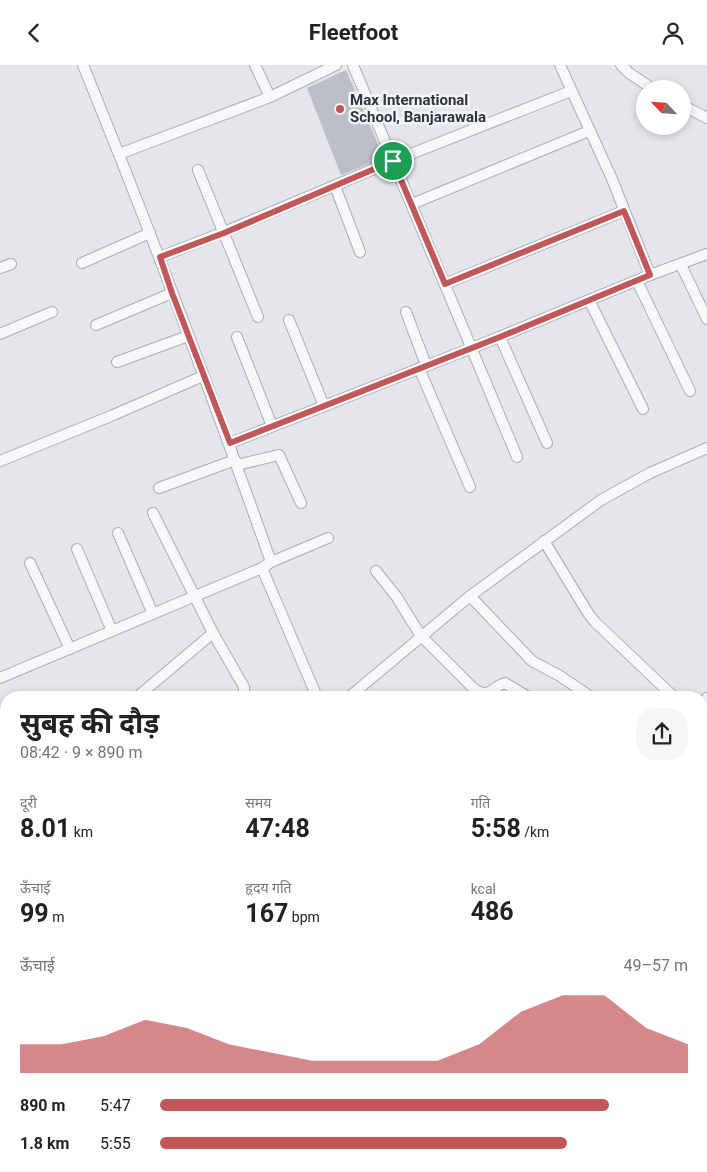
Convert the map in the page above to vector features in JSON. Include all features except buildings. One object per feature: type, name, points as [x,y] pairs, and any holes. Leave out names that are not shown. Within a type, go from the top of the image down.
[{"type":"street","points":[[83,65],[160,257],[203,376],[230,443],[272,562]]},
{"type":"street","points":[[255,65],[270,97]]},
{"type":"street","points":[[119,154],[270,97],[336,65]]},
{"type":"street","points":[[353,65],[517,457]]},
{"type":"street","points":[[621,65],[639,80]]},
{"type":"street","points":[[563,66],[571,91],[650,275]]},
{"type":"street","points":[[160,257],[224,233],[393,161],[571,91]]},
{"type":"street","points":[[691,110],[707,118]]},
{"type":"street","points":[[412,204],[589,131]]},
{"type":"street","points":[[198,170],[258,317]]},
{"type":"street","points":[[335,186],[360,252]]},
{"type":"street","points":[[445,284],[624,211]]},
{"type":"street","points":[[82,263],[150,233]]},
{"type":"street","points":[[230,443],[707,254]]},
{"type":"street","points":[[0,269],[11,264]]},
{"type":"street","points":[[681,265],[707,319]]},
{"type":"street","points":[[637,281],[690,391]]},
{"type":"street","points":[[96,325],[172,293]]},
{"type":"street","points":[[589,300],[643,409]]},
{"type":"street","points":[[0,334],[52,312]]},
{"type":"street","points":[[406,312],[423,367],[470,487]]},
{"type":"street","points":[[289,320],[324,406]]},
{"type":"street","points":[[117,362],[188,336]]},
{"type":"street","points":[[237,337],[272,426]]},
{"type":"street","points":[[500,337],[547,443]]},
{"type":"street","points":[[0,461],[203,376]]},
{"type":"street","points":[[356,691],[470,596],[544,541],[623,487],[707,448]]},
{"type":"street","points":[[159,488],[236,462],[279,455],[301,503]]},
{"type":"street","points":[[153,513],[213,633],[244,687],[244,691]]},
{"type":"street","points":[[118,533],[153,614]]},
{"type":"street","points":[[0,678],[196,597],[328,538]]},
{"type":"street","points":[[544,541],[595,622],[668,691]]},
{"type":"street","points":[[77,549],[112,631]]},
{"type":"street","points":[[30,563],[70,649]]},
{"type":"street","points":[[262,568],[313,691]]},
{"type":"street","points":[[376,571],[401,604],[421,636],[478,691]]},
{"type":"street","points":[[470,596],[532,661],[582,691]]},
{"type":"street","points":[[144,691],[213,633]]},
{"type":"street","points":[[492,691],[500,684],[505,683],[518,691]]},
{"type":"place","name":"Max International School, Banjarawala","points":[[340,109]]},
{"type":"route","points":[[393,161],[445,284],[624,211],[650,275],[500,337],[230,443],[203,376],[160,257],[224,233],[393,161]]}]
